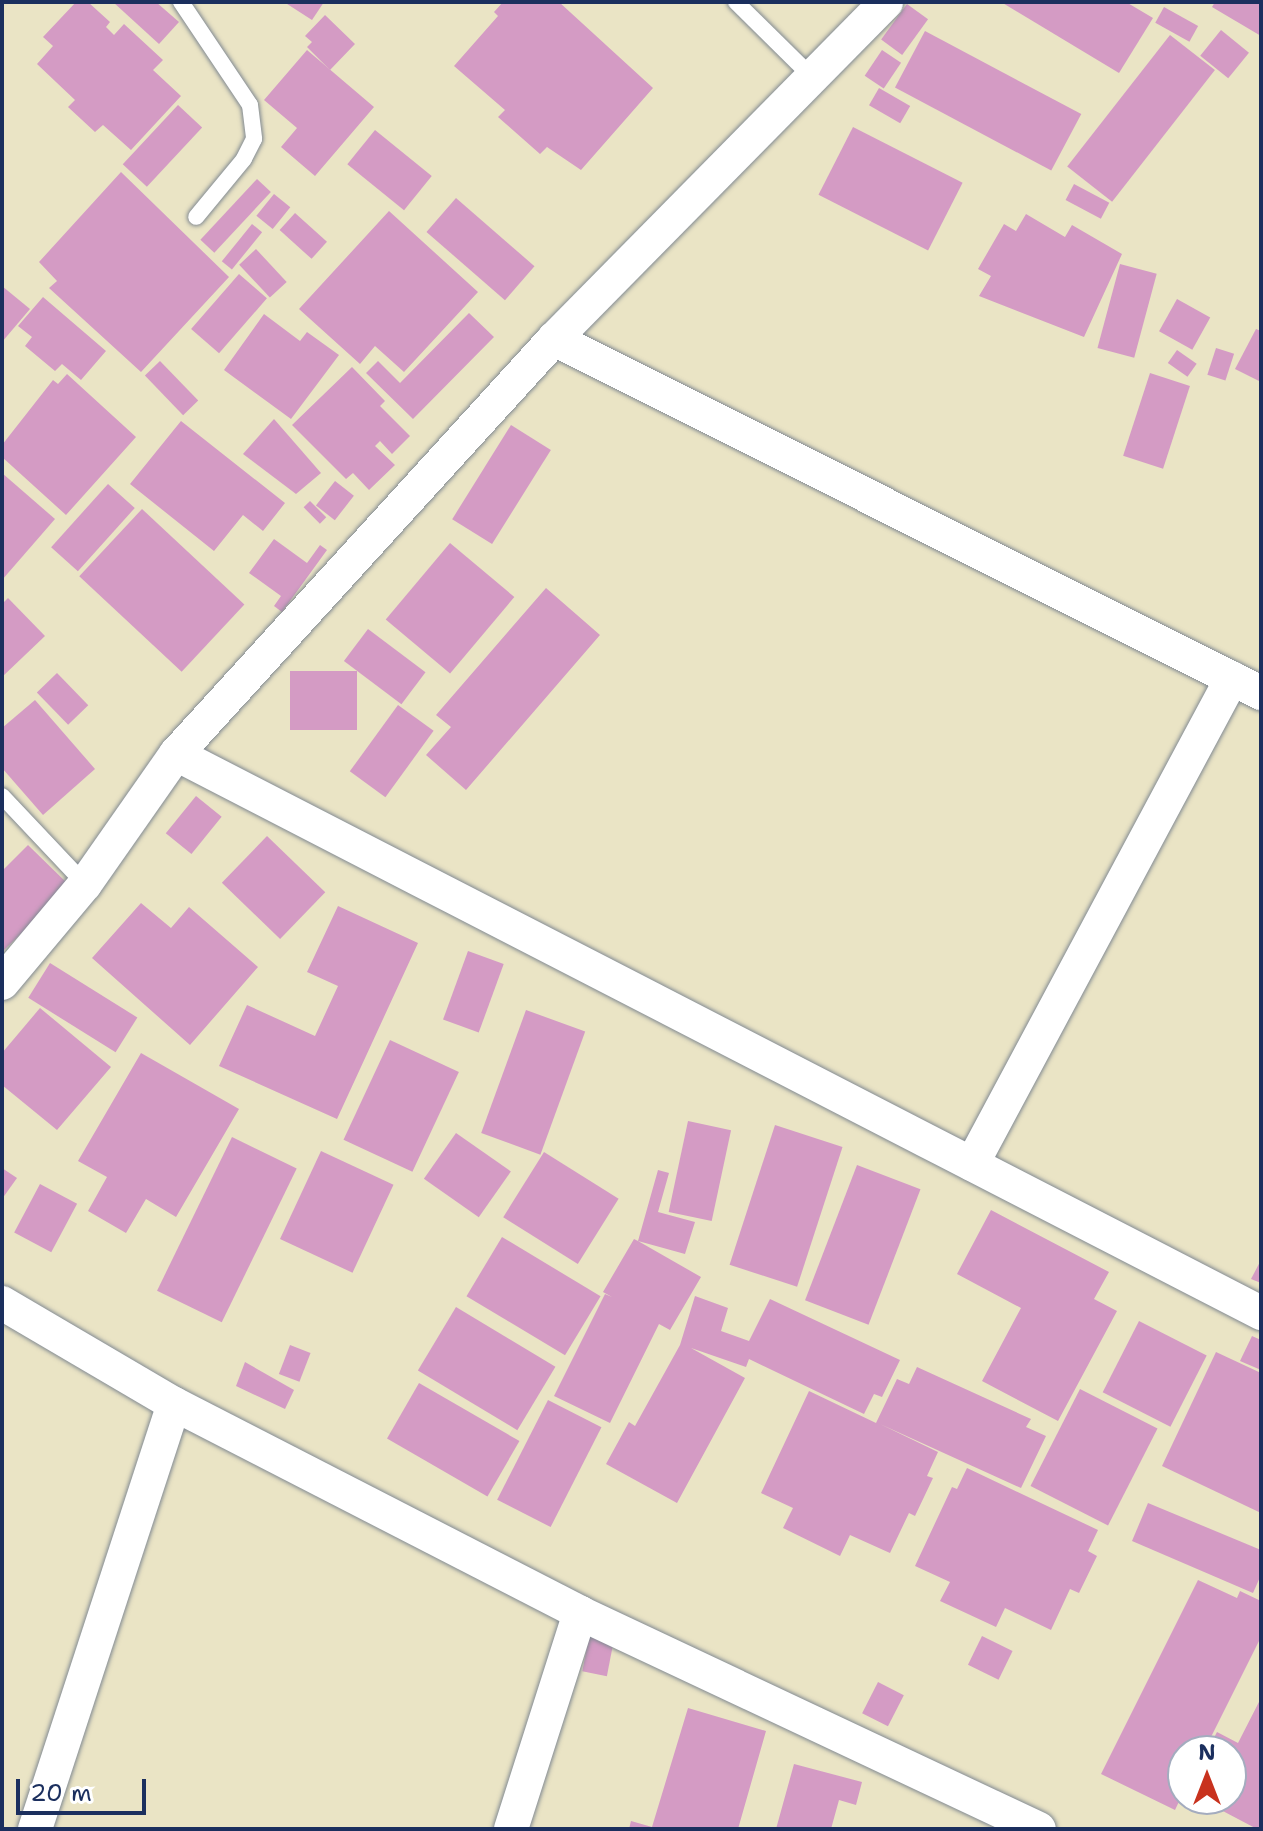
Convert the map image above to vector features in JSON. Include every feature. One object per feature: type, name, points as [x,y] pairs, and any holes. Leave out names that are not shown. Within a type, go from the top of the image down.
[{"type":"street","points":[[2,983],[85,884],[176,754],[554,339],[814,80],[886,2]]},
{"type":"street","points":[[554,339],[1246,686],[972,1164]]},
{"type":"street","points":[[176,754],[1261,1313]]},
{"type":"street","points":[[2,1303],[174,1404],[580,1613],[1030,1827]]},
{"type":"street","points":[[35,1829],[174,1404]]},
{"type":"street","points":[[511,1829],[580,1613]]},
{"type":"lane","points":[[181,2],[250,105],[254,139],[244,159],[196,217]]},
{"type":"lane","points":[[736,2],[814,80]]},
{"type":"lane","points":[[2,796],[85,884]]},
{"type":"building","points":[[76,2],[88,2],[110,22],[106,27],[114,35],[124,24],[163,60],[153,70],[181,96],[131,150],[103,125],[95,132],[68,107],[75,100],[37,64],[53,46],[43,37]]},
{"type":"building","points":[[113,2],[156,2],[179,22],[159,44]]},
{"type":"building","points":[[284,2],[324,2],[312,20]]},
{"type":"building","points":[[503,2],[559,2],[653,88],[581,170],[547,147],[540,154],[498,117],[505,110],[454,66],[498,16],[494,12]]},
{"type":"building","points":[[1001,2],[1126,2],[1153,18],[1119,73]]},
{"type":"building","points":[[1215,2],[1261,2],[1261,36],[1212,7]]},
{"type":"building","points":[[907,4],[928,19],[902,55],[881,40]]},
{"type":"building","points":[[1164,7],[1198,26],[1189,42],[1155,23]]},
{"type":"building","points":[[325,15],[355,44],[330,70],[307,47],[312,42],[305,36]]},
{"type":"building","points":[[1221,30],[1249,53],[1228,78],[1200,56]]},
{"type":"building","points":[[925,31],[1081,114],[1051,171],[895,88]]},
{"type":"building","points":[[1170,35],[1215,70],[1112,202],[1067,167]]},
{"type":"building","points":[[307,50],[374,107],[315,176],[281,147],[297,128],[264,100]]},
{"type":"building","points":[[882,50],[901,63],[884,89],[865,76]]},
{"type":"building","points":[[879,88],[910,106],[900,123],[869,105]]},
{"type":"building","points":[[178,105],[202,128],[147,187],[123,164]]},
{"type":"building","points":[[853,127],[963,183],[928,251],[818,195]]},
{"type":"building","points":[[375,130],[432,176],[404,210],[347,164]]},
{"type":"building","points":[[121,172],[229,277],[141,372],[49,288],[57,281],[39,262]]},
{"type":"building","points":[[257,179],[271,192],[214,253],[200,240]]},
{"type":"building","points":[[1074,184],[1109,203],[1101,219],[1066,200]]},
{"type":"building","points":[[274,194],[290,207],[273,229],[256,216]]},
{"type":"building","points":[[456,198],[534,266],[505,300],[426,232]]},
{"type":"building","points":[[389,211],[478,292],[404,372],[375,346],[360,364],[299,309]]},
{"type":"building","points":[[295,213],[327,242],[312,259],[280,230]]},
{"type":"building","points":[[1026,214],[1065,237],[1072,225],[1122,254],[1084,337],[979,296],[991,276],[978,269],[1004,224],[1016,231]]},
{"type":"building","points":[[252,224],[262,232],[232,269],[222,261]]},
{"type":"building","points":[[256,249],[287,282],[270,298],[239,265]]},
{"type":"building","points":[[1120,264],[1157,274],[1134,358],[1097,348]]},
{"type":"building","points":[[239,274],[267,298],[219,353],[191,329]]},
{"type":"building","points":[[2,286],[30,309],[2,342]]},
{"type":"building","points":[[43,297],[106,351],[81,380],[62,364],[55,371],[25,346],[32,337],[18,326]]},
{"type":"building","points":[[1177,299],[1210,317],[1192,350],[1159,331]]},
{"type":"building","points":[[469,313],[494,337],[413,419],[366,373],[378,361],[400,383]]},
{"type":"building","points":[[264,314],[300,341],[307,332],[339,355],[291,419],[224,370]]},
{"type":"building","points":[[1256,329],[1261,331],[1261,382],[1235,369]]},
{"type":"building","points":[[1216,348],[1234,354],[1225,381],[1207,375]]},
{"type":"building","points":[[1177,350],[1197,364],[1187,377],[1168,363]]},
{"type":"building","points":[[160,361],[198,401],[183,415],[145,376]]},
{"type":"building","points":[[352,367],[385,401],[380,406],[410,436],[392,454],[380,441],[375,446],[395,465],[369,490],[353,473],[346,479],[292,425]]},
{"type":"building","points":[[1150,373],[1190,386],[1163,469],[1123,456]]},
{"type":"building","points":[[67,374],[136,437],[66,515],[2,457],[2,445],[53,380],[58,384]]},
{"type":"building","points":[[274,419],[321,473],[296,494],[243,454]]},
{"type":"building","points":[[181,421],[285,503],[263,531],[243,515],[214,551],[130,484]]},
{"type":"building","points":[[511,425],[551,450],[492,544],[452,519]]},
{"type":"building","points":[[2,473],[55,519],[2,580]]},
{"type":"building","points":[[335,481],[354,496],[335,520],[316,505]]},
{"type":"building","points":[[108,484],[135,508],[78,571],[51,547]]},
{"type":"building","points":[[310,501],[326,517],[320,524],[304,507]]},
{"type":"building","points":[[142,509],[244,604],[182,672],[79,576]]},
{"type":"building","points":[[274,539],[307,563],[320,545],[327,550],[282,612],[274,606],[281,596],[249,573]]},
{"type":"building","points":[[450,543],[514,597],[450,674],[386,620]]},
{"type":"building","points":[[546,588],[600,635],[466,790],[426,755],[451,727],[436,715]]},
{"type":"building","points":[[8,598],[45,636],[2,677],[2,604]]},
{"type":"building","points":[[368,629],[426,672],[401,704],[344,661]]},
{"type":"building","points":[[290,671],[357,671],[357,730],[290,730]]},
{"type":"building","points":[[57,673],[88,705],[68,725],[37,692]]},
{"type":"building","points":[[35,700],[95,769],[43,815],[2,768],[2,728]]},
{"type":"building","points":[[398,705],[434,731],[385,797],[350,771]]},
{"type":"building","points":[[196,796],[222,817],[191,854],[166,833]]},
{"type":"building","points":[[267,836],[325,892],[280,939],[222,883]]},
{"type":"building","points":[[28,845],[70,886],[2,952],[2,871]]},
{"type":"building","points":[[141,903],[171,928],[189,907],[258,967],[190,1045],[92,958]]},
{"type":"building","points":[[338,906],[418,943],[337,1119],[219,1066],[247,1005],[315,1036],[338,986],[307,972]]},
{"type":"building","points":[[468,951],[504,964],[479,1033],[443,1020]]},
{"type":"building","points":[[50,963],[137,1018],[116,1052],[28,998]]},
{"type":"building","points":[[40,1008],[111,1067],[57,1130],[2,1085],[2,1053]]},
{"type":"building","points":[[526,1010],[585,1032],[540,1155],[481,1133]]},
{"type":"building","points":[[390,1040],[459,1072],[412,1172],[344,1140]]},
{"type":"building","points":[[141,1053],[239,1109],[176,1217],[146,1199],[126,1233],[88,1211],[107,1177],[78,1161]]},
{"type":"building","points":[[688,1121],[731,1130],[712,1221],[669,1212]]},
{"type":"building","points":[[775,1125],[843,1147],[797,1287],[730,1265]]},
{"type":"building","points":[[456,1133],[511,1171],[479,1217],[424,1179]]},
{"type":"building","points":[[232,1137],[297,1169],[222,1322],[157,1291]]},
{"type":"building","points":[[321,1151],[394,1185],[353,1273],[280,1239]]},
{"type":"building","points":[[544,1152],[619,1199],[578,1264],[503,1217]]},
{"type":"building","points":[[857,1165],[920,1189],[869,1325],[805,1300]]},
{"type":"building","points":[[2,1168],[17,1178],[2,1199]]},
{"type":"building","points":[[658,1170],[669,1173],[658,1212],[695,1222],[685,1254],[638,1241]]},
{"type":"building","points":[[40,1184],[77,1204],[51,1252],[14,1233]]},
{"type":"building","points":[[991,1210],[1109,1272],[1094,1299],[1117,1311],[1058,1421],[982,1381],[1021,1308],[957,1274]]},
{"type":"building","points":[[502,1237],[601,1296],[565,1355],[466,1296]]},
{"type":"building","points":[[634,1239],[701,1277],[670,1330],[659,1324],[610,1423],[554,1396],[605,1294],[612,1297],[603,1292]]},
{"type":"building","points":[[1261,1260],[1261,1283],[1251,1279]]},
{"type":"building","points":[[695,1296],[728,1308],[721,1331],[749,1341],[770,1299],[900,1360],[882,1397],[874,1394],[864,1414],[749,1359],[746,1367],[691,1348],[745,1378],[677,1503],[606,1464],[629,1422],[635,1426],[680,1345]]},
{"type":"building","points":[[456,1307],[555,1367],[517,1430],[418,1370]]},
{"type":"building","points":[[1139,1321],[1207,1356],[1170,1427],[1103,1392]]},
{"type":"building","points":[[1252,1336],[1261,1340],[1261,1370],[1240,1361]]},
{"type":"building","points":[[290,1345],[311,1353],[299,1382],[279,1374]]},
{"type":"building","points":[[1216,1352],[1261,1373],[1261,1513],[1162,1466]]},
{"type":"building","points":[[245,1362],[294,1390],[285,1409],[236,1386]]},
{"type":"building","points":[[917,1367],[1031,1419],[1026,1427],[1046,1436],[1021,1488],[880,1424],[938,1452],[927,1476],[933,1478],[915,1516],[909,1513],[890,1553],[850,1535],[840,1556],[783,1528],[793,1508],[761,1493],[809,1391],[876,1423],[897,1379],[909,1384]]},
{"type":"building","points":[[419,1383],[519,1441],[487,1496],[387,1438]]},
{"type":"building","points":[[1080,1389],[1158,1428],[1108,1526],[1031,1486]]},
{"type":"building","points":[[548,1400],[601,1427],[551,1527],[497,1500]]},
{"type":"building","points":[[967,1468],[1098,1530],[1088,1551],[1097,1556],[1079,1593],[1070,1589],[1051,1630],[1005,1608],[996,1627],[940,1601],[950,1582],[915,1566],[952,1487],[957,1489]]},
{"type":"building","points":[[1148,1503],[1261,1550],[1261,1575],[1253,1593],[1132,1541]]},
{"type":"building","points":[[1198,1580],[1237,1598],[1240,1591],[1261,1601],[1261,1637],[1212,1735],[1167,1735],[1167,1806],[1101,1774]]},
{"type":"building","points":[[982,1636],[1013,1651],[999,1680],[968,1665]]},
{"type":"building","points":[[589,1637],[614,1642],[607,1676],[582,1671]]},
{"type":"building","points":[[878,1682],[904,1695],[888,1726],[862,1713]]},
{"type":"building","points":[[1261,1698],[1261,1829],[1230,1815],[1247,1815],[1247,1735],[1242,1735]]},
{"type":"building","points":[[688,1708],[766,1731],[738,1829],[629,1829],[631,1821],[652,1827]]},
{"type":"building","points":[[794,1764],[862,1782],[856,1805],[839,1800],[831,1829],[776,1829]]}]
